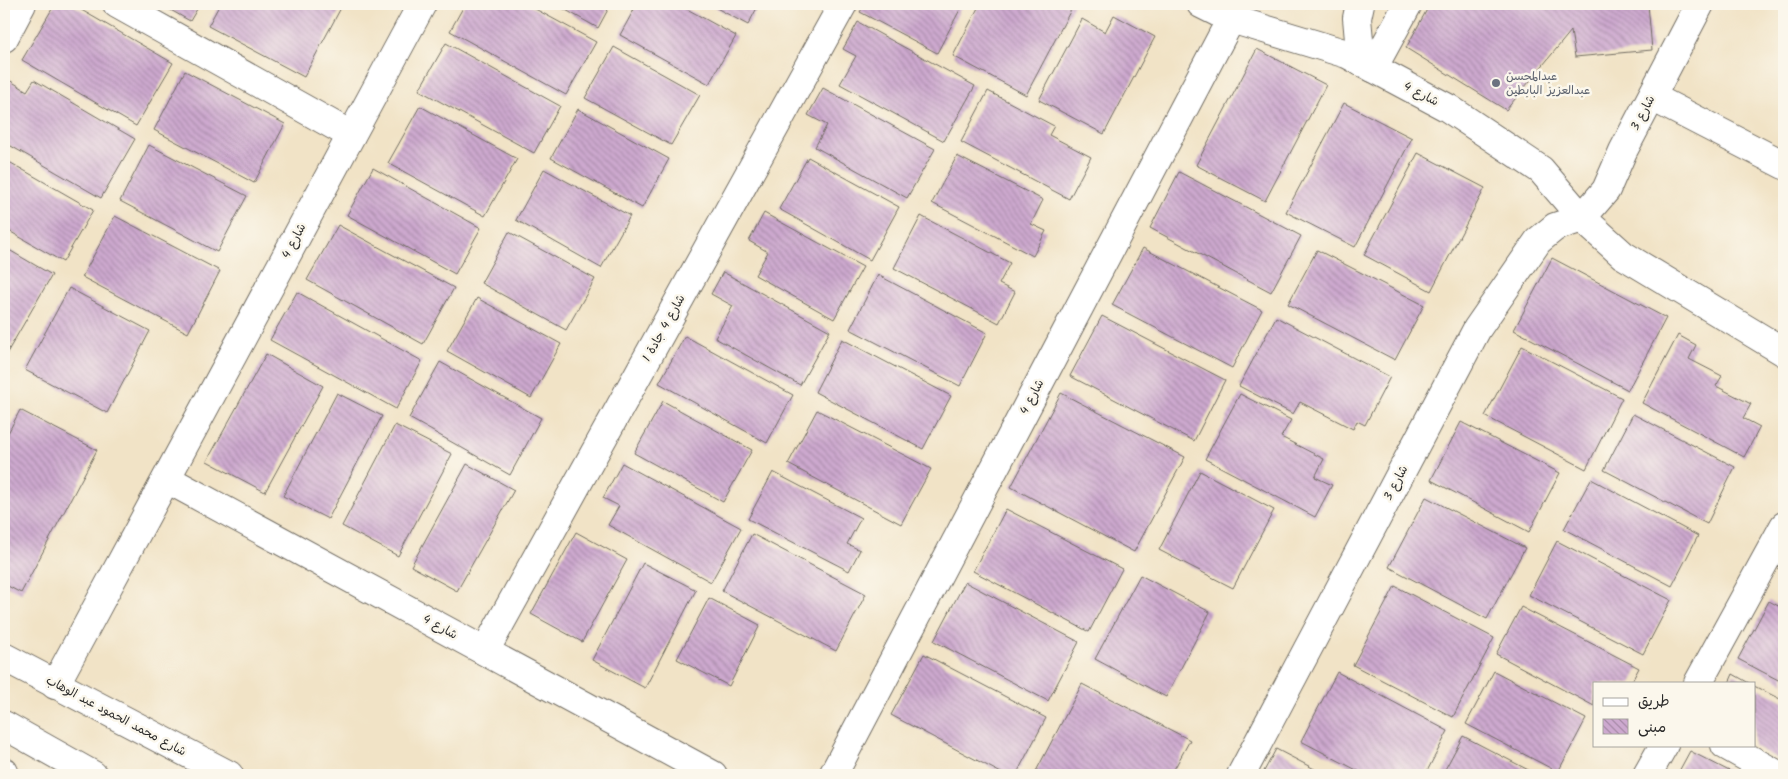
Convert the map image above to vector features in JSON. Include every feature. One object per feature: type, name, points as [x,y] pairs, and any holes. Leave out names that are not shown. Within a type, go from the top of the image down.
[{"type":"street","points":[[4,38],[22,4]]},
{"type":"street","points":[[117,4],[351,135]]},
{"type":"street","name":"شارع 4","points":[[56,685],[422,4]]},
{"type":"street","name":"شارع 4 جادة 1","points":[[485,651],[843,4]]},
{"type":"street","name":"شارع 4","points":[[1201,4],[1231,19],[1347,54],[1448,108],[1542,170],[1582,218]]},
{"type":"street","points":[[1360,4],[1357,18],[1367,65]]},
{"type":"street","points":[[1367,65],[1408,4]]},
{"type":"street","name":"شارع 3","points":[[1241,775],[1477,329],[1538,241],[1555,227],[1582,218],[1606,190],[1623,151],[1700,4]]},
{"type":"street","name":"شارع 4","points":[[833,775],[1231,19]]},
{"type":"street","points":[[1652,97],[1784,165]]},
{"type":"street","points":[[1582,218],[1623,255],[1784,352]]},
{"type":"street","name":"شارع 4","points":[[167,478],[713,775]]},
{"type":"street","points":[[1699,682],[1784,526]]},
{"type":"street","name":"شارع محمد الحمود عبد الوهاب","points":[[4,657],[229,775]]},
{"type":"street","points":[[4,725],[93,775]]},
{"type":"street","points":[[1647,775],[1663,746]]},
{"type":"street","points":[[1727,746],[1778,775]]},
{"type":"building","points":[[55,4],[71,4],[173,63],[136,126],[22,60]]},
{"type":"building","points":[[160,4],[200,4],[190,21]]},
{"type":"building","points":[[220,4],[343,4],[304,77],[208,26]]},
{"type":"building","points":[[465,4],[526,4],[596,42],[566,95],[450,31]]},
{"type":"building","points":[[555,4],[611,4],[598,28]]},
{"type":"building","points":[[637,4],[678,4],[736,36],[709,84],[620,35]]},
{"type":"building","points":[[709,4],[759,4],[748,25]]},
{"type":"building","points":[[865,4],[963,4],[937,53],[860,12]]},
{"type":"building","points":[[980,4],[1074,4],[1026,95],[953,56]]},
{"type":"building","name":"عبدالمحسن عبدالعزيز البابطين","points":[[1430,4],[1648,4],[1652,50],[1575,57],[1571,31],[1506,110],[1406,48]]},
{"type":"building","points":[[1114,15],[1155,37],[1104,134],[1039,100],[1082,19],[1105,32]]},
{"type":"building","points":[[858,22],[975,86],[944,141],[840,84],[856,56],[843,49]]},
{"type":"building","points":[[446,43],[560,106],[534,153],[419,90]]},
{"type":"building","points":[[614,47],[700,95],[671,145],[585,98]]},
{"type":"building","points":[[1257,49],[1326,85],[1265,201],[1196,165]]},
{"type":"building","points":[[185,71],[285,124],[254,183],[154,130]]},
{"type":"building","points":[[9,80],[27,91],[34,80],[135,139],[101,198],[4,142],[4,88]]},
{"type":"building","points":[[823,88],[935,149],[907,198],[815,147],[827,125],[808,115]]},
{"type":"building","points":[[988,91],[1054,126],[1049,135],[1091,157],[1069,199],[961,142]]},
{"type":"building","points":[[1344,103],[1412,138],[1355,247],[1286,212]]},
{"type":"building","points":[[420,106],[517,159],[485,216],[388,163]]},
{"type":"building","points":[[578,109],[669,159],[642,208],[551,158]]},
{"type":"building","points":[[149,145],[247,196],[217,252],[120,201]]},
{"type":"building","points":[[1418,153],[1485,188],[1431,291],[1364,255]]},
{"type":"building","points":[[957,156],[1043,200],[1031,224],[1046,231],[1033,256],[932,203]]},
{"type":"building","points":[[808,157],[899,207],[870,260],[779,209]]},
{"type":"building","points":[[4,159],[93,210],[63,262],[4,228]]},
{"type":"building","points":[[373,168],[481,228],[455,274],[347,215]]},
{"type":"building","points":[[544,169],[630,216],[601,268],[516,220]]},
{"type":"building","points":[[1179,172],[1301,236],[1271,292],[1150,228]]},
{"type":"building","points":[[764,213],[863,267],[834,319],[755,275],[768,252],[749,241]]},
{"type":"building","points":[[115,216],[220,271],[188,333],[82,277]]},
{"type":"building","points":[[921,216],[1010,263],[999,284],[1015,292],[999,323],[894,268]]},
{"type":"building","points":[[338,225],[454,288],[423,344],[307,280]]},
{"type":"building","points":[[509,232],[595,279],[566,330],[481,283]]},
{"type":"building","points":[[4,247],[52,275],[4,358]]},
{"type":"building","points":[[1143,248],[1262,310],[1232,368],[1112,305]]},
{"type":"building","points":[[1317,250],[1424,305],[1395,360],[1288,304]]},
{"type":"building","points":[[1552,258],[1666,318],[1628,390],[1514,330]]},
{"type":"building","points":[[723,272],[830,331],[800,385],[715,338],[733,306],[711,294]]},
{"type":"building","points":[[878,275],[987,333],[960,386],[850,329]]},
{"type":"building","points":[[69,288],[150,331],[107,413],[25,370]]},
{"type":"building","points":[[297,292],[422,361],[396,409],[270,340]]},
{"type":"building","points":[[477,298],[561,344],[531,398],[447,351]]},
{"type":"building","points":[[1102,316],[1225,380],[1194,441],[1070,376]]},
{"type":"building","points":[[1276,317],[1390,377],[1365,425],[1357,421],[1353,429],[1300,402],[1293,414],[1239,386]]},
{"type":"building","points":[[1678,335],[1696,345],[1689,359],[1722,376],[1716,386],[1751,404],[1743,418],[1760,427],[1744,457],[1642,403]]},
{"type":"building","points":[[685,336],[793,395],[767,443],[659,383]]},
{"type":"building","points":[[842,339],[951,396],[923,449],[815,392]]},
{"type":"building","points":[[1522,346],[1622,398],[1586,469],[1485,416]]},
{"type":"building","points":[[266,354],[323,386],[265,492],[207,461]]},
{"type":"building","points":[[440,362],[541,418],[510,475],[409,418]]},
{"type":"building","points":[[337,393],[382,416],[328,519],[283,496]]},
{"type":"building","points":[[1061,393],[1185,457],[1134,552],[1011,487]]},
{"type":"building","points":[[1240,394],[1291,420],[1281,437],[1324,459],[1315,477],[1332,485],[1315,517],[1205,459]]},
{"type":"building","points":[[663,401],[752,450],[723,502],[634,453]]},
{"type":"building","points":[[20,410],[97,450],[21,593],[4,584],[4,441]]},
{"type":"building","points":[[817,410],[931,469],[901,524],[788,464]]},
{"type":"building","points":[[1633,414],[1735,467],[1707,524],[1604,470]]},
{"type":"building","points":[[1461,422],[1560,473],[1529,532],[1431,480]]},
{"type":"building","points":[[395,425],[452,454],[398,556],[342,526]]},
{"type":"building","points":[[622,463],[741,528],[711,582],[608,525],[619,506],[603,498]]},
{"type":"building","points":[[467,464],[514,490],[457,591],[411,566]]},
{"type":"building","points":[[1200,471],[1274,510],[1233,588],[1159,550]]},
{"type":"building","points":[[773,472],[861,518],[847,544],[860,550],[849,571],[748,519]]},
{"type":"building","points":[[1591,479],[1698,536],[1672,586],[1564,529]]},
{"type":"building","points":[[1426,497],[1525,548],[1487,619],[1389,567]]},
{"type":"building","points":[[1006,509],[1122,569],[1089,632],[973,571]]},
{"type":"building","points":[[576,532],[627,560],[582,642],[531,614]]},
{"type":"building","points":[[752,534],[866,594],[836,651],[722,591]]},
{"type":"building","points":[[1557,541],[1671,600],[1643,654],[1529,595]]},
{"type":"building","points":[[643,563],[696,590],[645,688],[592,660]]},
{"type":"building","points":[[1140,575],[1210,612],[1166,697],[1095,659]]},
{"type":"building","points":[[965,582],[1079,642],[1048,701],[934,641]]},
{"type":"building","points":[[1395,586],[1494,638],[1453,717],[1353,665]]},
{"type":"building","points":[[709,598],[760,625],[729,686],[677,659]]},
{"type":"building","points":[[1769,601],[1784,609],[1784,683],[1738,659]]},
{"type":"building","points":[[1521,607],[1639,668],[1632,682],[1593,682],[1593,705],[1496,654]]},
{"type":"building","points":[[924,654],[1046,718],[1016,775],[1005,775],[891,715]]},
{"type":"building","points":[[1494,671],[1586,719],[1558,772],[1466,724]]},
{"type":"building","points":[[1337,672],[1448,731],[1425,775],[1366,775],[1301,741]]},
{"type":"building","points":[[1733,674],[1747,682],[1729,682]]},
{"type":"building","points":[[1082,684],[1190,740],[1171,775],[1034,775]]},
{"type":"building","points":[[1756,687],[1784,701],[1784,762],[1754,746],[1756,746]]},
{"type":"building","points":[[1463,736],[1538,775],[1442,775]]},
{"type":"building","points":[[1276,749],[1326,775],[1262,775]]},
{"type":"building","points":[[1690,751],[1737,775],[1677,775]]},
{"type":"place","name":"عبدالمحسن عبدالعزيز البابطين","points":[[1496,83]]}]
